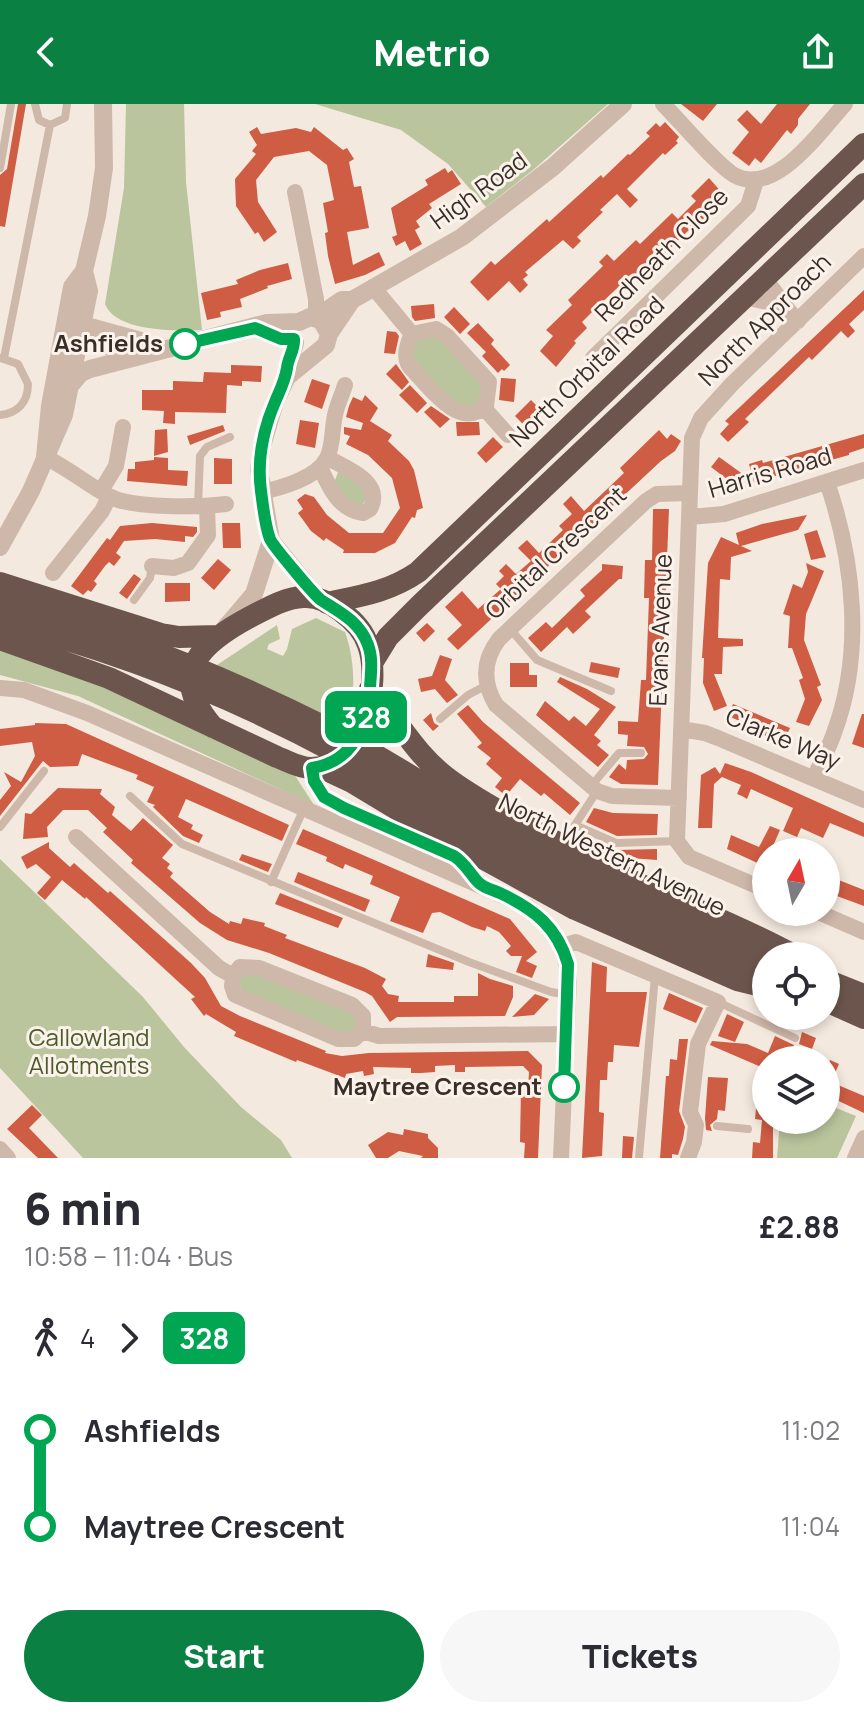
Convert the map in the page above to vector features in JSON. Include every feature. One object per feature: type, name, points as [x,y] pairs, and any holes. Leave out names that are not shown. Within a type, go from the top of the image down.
[{"type":"highway","name":"North Orbital Road","points":[[323,601],[376,593],[418,572],[864,144]]},
{"type":"highway","points":[[372,663],[396,629],[864,184]]},
{"type":"highway","points":[[725,276],[764,278]]},
{"type":"highway","points":[[0,583],[161,634],[215,638]]},
{"type":"highway","points":[[213,727],[196,703],[191,689],[190,674],[195,659],[215,638],[284,600],[301,597],[323,601],[342,611],[361,631],[372,663],[366,720],[352,748],[322,766]]},
{"type":"highway","name":"North Western Avenue","points":[[0,603],[119,639],[261,697],[329,730],[557,862],[752,950]]},
{"type":"highway","name":"North Western Avenue","points":[[0,621],[101,652],[188,684],[261,716],[367,770],[527,867],[595,901],[752,969]]},
{"type":"highway","points":[[0,639],[109,678],[297,766],[322,766],[575,909],[737,980],[752,984]]},
{"type":"highway","points":[[370,689],[432,765],[463,789],[639,884],[770,942]]},
{"type":"highway","points":[[840,984],[861,994]]},
{"type":"highway","points":[[840,1007],[864,1018]]},
{"type":"street","points":[[45,457],[50,406],[89,291],[84,271],[104,168],[103,104]]},
{"type":"street","name":"High Road","points":[[316,352],[326,345],[329,334],[352,300],[462,237],[553,167],[623,104]]},
{"type":"street","name":"Redheath Close","points":[[663,104],[731,173],[756,181],[771,177],[786,166],[845,104]]},
{"type":"street","name":"Redheath Close","points":[[593,358],[748,206],[756,181]]},
{"type":"street","points":[[215,638],[254,594],[271,541],[261,492],[259,470],[262,446],[271,412],[287,377],[287,368],[316,299],[295,192]]},
{"type":"street","name":"North Approach","points":[[701,418],[864,256]]},
{"type":"street","points":[[764,278],[781,297],[782,305]]},
{"type":"street","points":[[373,287],[412,334]]},
{"type":"street","points":[[744,297],[782,305],[798,321]]},
{"type":"street","name":"High Road","points":[[301,330],[342,300],[352,300]]},
{"type":"street","points":[[69,387],[81,373],[90,369],[255,328],[281,339],[325,323],[329,334]]},
{"type":"street","points":[[436,329],[447,336],[489,382],[489,400],[484,408],[464,414],[453,410],[410,367],[407,348],[412,334],[436,329]]},
{"type":"street","points":[[301,330],[304,351],[316,352]]},
{"type":"street","points":[[75,332],[118,334],[162,349]]},
{"type":"street","points":[[0,547],[31,491],[64,415],[75,332]]},
{"type":"street","points":[[287,377],[316,352]]},
{"type":"street","points":[[261,492],[285,487],[324,462],[345,385]]},
{"type":"street","points":[[484,408],[508,435]]},
{"type":"street","name":"Evans Avenue","points":[[678,843],[689,493],[692,438],[701,418]]},
{"type":"street","points":[[53,573],[102,511],[116,466],[123,427]]},
{"type":"street","points":[[45,457],[105,494],[123,501],[202,507],[226,504]]},
{"type":"street","name":"Harris Road","points":[[690,517],[724,514],[864,470]]},
{"type":"street","points":[[814,778],[843,702],[858,631],[844,543],[827,482]]},
{"type":"street","name":"Orbital Crescent","points":[[487,685],[490,652],[510,629],[652,496],[689,493]]},
{"type":"street","points":[[152,566],[174,568],[188,563],[208,535],[202,507]]},
{"type":"street","points":[[271,541],[323,601]]},
{"type":"street","points":[[487,685],[496,705],[504,713],[594,789],[612,796],[679,798]]},
{"type":"street","points":[[0,688],[24,690],[87,713],[528,907],[549,925],[563,946],[569,988],[561,1158]]},
{"type":"street","name":"Clarke Way","points":[[681,729],[705,733],[864,800]]},
{"type":"street","points":[[76,837],[219,968],[233,976]]},
{"type":"street","points":[[678,843],[689,857],[752,884]]},
{"type":"street","points":[[840,922],[864,932]]},
{"type":"street","points":[[563,946],[576,942],[718,1002],[698,1044],[690,1112],[700,1125],[688,1158]]},
{"type":"street","points":[[251,966],[352,1005],[363,1016],[363,1031],[354,1039],[338,1039],[241,999],[233,991],[233,976],[240,967],[251,966]]},
{"type":"street","points":[[363,1031],[379,1036],[567,1034]]},
{"type":"street","points":[[855,1158],[864,1138]]},
{"type":"street","points":[[0,1149],[8,1158]]},
{"type":"lane","points":[[0,168],[11,104]]},
{"type":"lane","points":[[35,104],[39,120],[50,125],[65,118],[67,104]]},
{"type":"lane","points":[[0,415],[16,410],[28,392],[23,370],[2,358],[50,125]]},
{"type":"lane","points":[[202,507],[200,456],[207,447],[230,437]]},
{"type":"lane","points":[[134,600],[150,578],[152,566]]},
{"type":"lane","points":[[510,629],[537,660],[611,691]]},
{"type":"lane","points":[[440,719],[468,695],[487,685]]},
{"type":"lane","points":[[641,753],[619,753],[594,789],[575,825],[616,843],[678,843]]},
{"type":"lane","points":[[322,766],[314,781],[324,797],[454,856]]},
{"type":"lane","points":[[0,827],[44,771]]},
{"type":"lane","points":[[130,796],[182,844],[469,962],[551,992],[569,988]]},
{"type":"lane","points":[[271,882],[304,807]]},
{"type":"lane","points":[[435,832],[434,838],[466,865],[480,884]]},
{"type":"lane","points":[[639,1157],[655,975]]},
{"type":"lane","points":[[718,1002],[795,1038]]},
{"type":"lane","points":[[717,1126],[748,1129]]},
{"type":"green space","points":[[126,104],[184,104],[186,182],[202,330],[162,330],[133,325],[111,313],[105,304],[124,188]]},
{"type":"green space","points":[[315,104],[608,104],[486,207],[448,164],[401,130]]},
{"type":"green space","points":[[434,334],[485,384],[478,407],[452,404],[412,357],[416,339]]},
{"type":"green space","points":[[338,472],[354,476],[368,494],[362,506],[348,501],[334,483]]},
{"type":"green space","points":[[316,618],[345,632],[349,644],[353,679],[348,726],[217,665],[277,625],[280,639],[269,644],[267,649],[283,656],[292,629]]},
{"type":"green space","points":[[0,647],[116,690],[294,774],[314,805],[78,696],[0,675]]},
{"type":"green space","name":"Callowland Allotments","points":[[0,859],[143,997],[184,1047],[241,1107],[281,1140],[292,1158],[83,1158],[0,1068]]},
{"type":"green space","points":[[249,971],[349,1009],[357,1022],[354,1030],[346,1034],[243,994],[238,980]]},
{"type":"green space","points":[[840,1110],[856,1116],[837,1158],[777,1158],[779,1134],[840,1134]]},
{"type":"building","points":[[18,104],[26,104],[5,227],[0,226],[0,175],[7,169]]},
{"type":"building","points":[[681,104],[717,104],[703,121]]},
{"type":"building","points":[[777,104],[810,104],[791,134],[787,130],[761,163],[755,158],[749,166],[732,153],[749,132],[737,120],[747,110],[761,124]]},
{"type":"building","points":[[665,122],[679,137],[678,143],[665,155],[663,153],[627,189],[638,200],[630,208],[617,194],[577,237],[581,241],[573,249],[563,240],[525,272],[528,275],[523,279],[528,285],[520,293],[509,281],[488,301],[470,282],[491,261],[495,265],[601,175],[603,178],[630,155],[650,136],[646,133],[656,123],[660,127]]},
{"type":"building","points":[[257,127],[261,134],[296,128],[311,132],[314,127],[343,150],[347,148],[354,159],[349,162],[354,187],[361,186],[369,228],[347,232],[353,265],[379,252],[385,265],[335,284],[328,256],[323,203],[334,200],[327,165],[309,151],[274,157],[256,180],[258,202],[277,232],[264,242],[258,232],[255,234],[236,206],[235,179],[256,154],[252,151],[257,145],[249,132]]},
{"type":"building","points":[[445,168],[448,173],[452,170],[461,184],[429,204],[432,208],[416,221],[420,227],[415,230],[422,244],[410,251],[405,241],[396,246],[392,237],[397,235],[391,208],[428,185],[425,180]]},
{"type":"building","points":[[709,178],[724,195],[707,212],[710,216],[692,233],[689,230],[662,256],[655,256],[632,278],[630,276],[595,309],[582,322],[587,328],[556,367],[540,351],[553,336],[546,330],[572,305],[568,300],[603,266],[599,262],[607,254],[614,261],[636,240],[640,244],[672,213],[678,219],[696,201],[691,196]]},
{"type":"building","points":[[288,263],[292,279],[267,286],[240,299],[242,307],[220,312],[221,317],[207,320],[201,293],[238,284],[236,280]]},
{"type":"building","points":[[864,290],[864,310],[849,324],[855,331],[848,338],[841,331],[812,360],[809,357],[745,419],[749,422],[728,442],[720,434],[729,424],[725,421]]},
{"type":"building","points":[[434,304],[435,318],[415,321],[412,317],[411,306]]},
{"type":"building","points":[[454,307],[470,324],[460,334],[444,317]]},
{"type":"building","points":[[478,323],[494,340],[491,344],[510,365],[504,371],[502,369],[498,373],[482,356],[486,352],[467,333]]},
{"type":"building","points":[[387,331],[396,332],[399,336],[395,354],[384,353]]},
{"type":"building","points":[[396,364],[409,382],[402,390],[386,374]]},
{"type":"building","points":[[231,365],[262,366],[261,382],[242,381],[242,386],[227,385],[226,413],[175,412],[175,424],[163,423],[164,411],[142,410],[142,390],[173,390],[173,381],[203,382],[204,372],[231,373]]},
{"type":"building","points":[[501,378],[516,379],[514,402],[499,400]]},
{"type":"building","points":[[312,379],[330,385],[322,409],[304,402]]},
{"type":"building","points":[[410,385],[427,403],[417,413],[399,395]]},
{"type":"building","points":[[365,395],[378,408],[370,421],[392,435],[388,441],[414,470],[423,508],[417,510],[415,518],[412,517],[395,543],[375,553],[343,553],[344,550],[311,531],[298,513],[303,509],[297,500],[305,494],[314,497],[327,515],[349,533],[383,533],[400,508],[392,478],[368,455],[346,444],[350,436],[344,434],[344,427],[361,430],[363,423],[346,417],[349,406],[353,397],[362,401]]},
{"type":"building","points":[[531,400],[541,410],[525,426],[515,416]]},
{"type":"building","points":[[431,406],[450,419],[440,428],[424,412]]},
{"type":"building","points":[[300,420],[319,423],[315,448],[296,444]]},
{"type":"building","points":[[456,422],[479,422],[480,435],[457,436]]},
{"type":"building","points":[[223,425],[225,431],[190,445],[187,436]]},
{"type":"building","points":[[167,429],[168,452],[154,456],[155,430]]},
{"type":"building","points":[[659,430],[667,439],[671,434],[681,441],[675,451],[458,650],[447,639],[462,625],[445,607],[462,591],[478,609],[501,589],[496,584],[504,576],[499,571],[506,564],[516,574],[531,561],[518,548],[527,540],[539,553],[563,530],[559,526],[572,514],[563,504],[571,496],[584,511],[624,473],[620,468]]},
{"type":"building","points":[[864,434],[864,448],[849,455],[754,482],[749,464],[762,460],[763,463]]},
{"type":"building","points":[[493,437],[503,447],[486,463],[477,453]]},
{"type":"building","points":[[154,457],[168,458],[168,470],[188,471],[187,486],[127,481],[128,469],[135,469],[135,462],[154,460]]},
{"type":"building","points":[[719,457],[744,475],[736,486],[711,467]]},
{"type":"building","points":[[214,458],[232,459],[232,484],[214,484]]},
{"type":"building","points":[[653,509],[669,509],[658,785],[621,784],[609,777],[619,764],[626,770],[627,760],[644,759],[648,754],[644,747],[627,746],[628,735],[618,734],[618,721],[638,722],[641,680],[646,680],[649,598],[644,598],[645,560],[652,560]]},
{"type":"building","points":[[807,515],[798,530],[741,546],[752,551],[731,557],[730,580],[720,579],[718,638],[743,639],[743,646],[723,647],[722,674],[714,674],[727,706],[714,711],[703,683],[708,563],[721,537],[739,545],[736,533]]},
{"type":"building","points":[[152,523],[197,527],[197,532],[193,537],[185,536],[185,542],[155,539],[124,541],[116,553],[121,557],[114,566],[109,562],[105,566],[94,581],[97,584],[91,592],[88,590],[83,595],[71,586],[107,538],[110,540],[120,526]]},
{"type":"building","points":[[222,523],[240,523],[241,548],[223,548]]},
{"type":"building","points":[[817,530],[826,557],[811,560],[804,534]]},
{"type":"building","points":[[218,559],[231,570],[214,590],[201,578]]},
{"type":"building","points":[[806,563],[824,571],[806,614],[804,640],[821,685],[817,687],[822,700],[809,726],[796,722],[805,699],[799,680],[803,678],[792,648],[788,648],[790,616],[783,614],[793,584],[802,588],[808,572]]},
{"type":"building","points":[[602,564],[623,566],[622,579],[585,611],[591,617],[573,634],[567,627],[541,652],[528,638],[546,622],[552,628],[585,596],[580,590],[602,570]]},
{"type":"building","points":[[134,574],[141,579],[127,599],[119,593]]},
{"type":"building","points":[[165,583],[190,583],[190,601],[165,602]]},
{"type":"building","points":[[427,623],[435,631],[424,642],[416,633]]},
{"type":"building","points":[[440,655],[452,659],[445,680],[458,695],[447,703],[435,689],[421,692],[418,679],[432,676]]},
{"type":"building","points":[[591,662],[620,668],[618,678],[589,672]]},
{"type":"building","points":[[510,663],[529,663],[529,675],[537,675],[537,687],[510,687]]},
{"type":"building","points":[[560,677],[616,707],[594,735],[601,741],[597,745],[609,755],[598,767],[536,715],[545,701],[569,721],[574,716],[586,726],[600,709],[557,682]]},
{"type":"building","points":[[733,704],[790,728],[784,741],[771,735],[770,738],[728,716]]},
{"type":"building","points":[[468,705],[483,722],[580,803],[570,815],[544,793],[541,796],[520,779],[506,796],[495,787],[502,778],[486,764],[491,758],[477,747],[482,743],[457,714]]},
{"type":"building","points":[[431,713],[434,723],[439,726],[433,731],[423,720]]},
{"type":"building","points":[[864,714],[864,748],[852,744]]},
{"type":"building","points":[[35,723],[66,724],[289,825],[282,841],[186,799],[178,817],[203,835],[199,843],[183,836],[153,807],[155,805],[147,802],[154,787],[136,779],[138,775],[82,754],[78,766],[50,767],[43,761],[0,816],[0,800],[11,786],[4,772],[21,782],[35,756],[32,742],[0,746],[0,729]]},
{"type":"building","points":[[725,763],[751,772],[864,823],[864,837],[830,823],[823,838],[801,828],[797,837],[783,831],[793,808],[751,789],[747,799],[737,794],[741,785],[722,777],[714,784],[712,828],[698,828],[701,775],[715,767],[720,774]]},
{"type":"building","points":[[58,788],[102,789],[100,794],[115,807],[112,815],[131,831],[143,818],[173,845],[162,858],[170,864],[167,868],[173,873],[170,877],[210,912],[229,924],[230,921],[241,924],[243,918],[265,923],[264,926],[287,935],[285,938],[365,968],[386,979],[382,986],[388,994],[399,996],[398,1002],[454,1002],[454,996],[478,996],[478,973],[513,986],[513,997],[505,1016],[397,1017],[390,1022],[372,996],[365,992],[269,953],[227,940],[200,923],[131,863],[133,860],[103,832],[107,828],[88,810],[63,810],[47,827],[48,837],[23,839],[25,813],[31,814]]},
{"type":"building","points":[[594,808],[613,813],[658,814],[657,835],[617,836],[586,822]]},
{"type":"building","points":[[770,826],[780,830],[776,838],[764,838]]},
{"type":"building","points":[[303,829],[510,919],[537,952],[526,961],[537,966],[532,978],[516,972],[522,956],[511,956],[506,951],[511,946],[499,932],[487,926],[485,931],[440,912],[432,913],[423,933],[390,921],[400,897],[370,884],[373,876],[345,864],[343,869],[326,861],[327,857],[296,844]]},
{"type":"building","points":[[731,835],[752,844],[752,861],[727,849]]},
{"type":"building","points":[[49,842],[49,848],[70,867],[74,863],[108,893],[110,891],[191,963],[205,978],[221,1006],[240,1016],[325,1053],[342,1056],[528,1051],[542,1065],[538,1158],[524,1158],[525,1143],[520,1142],[521,1089],[528,1089],[529,1072],[523,1066],[465,1067],[465,1072],[455,1072],[455,1065],[435,1066],[435,1072],[421,1073],[411,1073],[411,1068],[373,1067],[374,1074],[364,1076],[363,1071],[346,1074],[345,1078],[234,1036],[236,1032],[206,1014],[204,1016],[191,999],[195,997],[86,897],[62,880],[45,900],[37,893],[51,877],[36,864],[27,869],[21,857]]},
{"type":"building","points":[[657,849],[657,860],[616,857],[617,850]]},
{"type":"building","points":[[242,854],[272,864],[268,872],[239,860]]},
{"type":"building","points":[[298,872],[370,900],[365,912],[294,882]]},
{"type":"building","points":[[840,881],[864,890],[864,906],[840,897]]},
{"type":"building","points":[[280,893],[343,918],[338,928],[275,904]]},
{"type":"building","points":[[428,954],[454,963],[453,970],[426,967]]},
{"type":"building","points":[[592,962],[607,967],[606,992],[647,992],[639,1047],[614,1045],[613,1062],[608,1062],[607,1080],[600,1080],[599,1112],[604,1113],[602,1156],[582,1158]]},
{"type":"building","points":[[669,993],[703,1008],[696,1023],[663,1009]]},
{"type":"building","points":[[535,994],[549,999],[534,1015],[512,1017]]},
{"type":"building","points":[[727,1014],[744,1022],[735,1042],[718,1036]]},
{"type":"building","points":[[802,1032],[816,1038],[813,1046],[799,1044]]},
{"type":"building","points":[[775,1036],[794,1045],[794,1046],[771,1046]]},
{"type":"building","points":[[679,1039],[688,1039],[679,1111],[685,1127],[678,1155],[660,1158],[666,1076],[669,1076],[670,1059],[677,1060]]},
{"type":"building","points":[[712,1041],[752,1046],[752,1063],[710,1045]]},
{"type":"building","points":[[708,1077],[728,1078],[725,1111],[718,1110],[717,1119],[710,1125],[712,1131],[706,1130],[705,1118]]},
{"type":"building","points":[[840,1086],[864,1096],[864,1113],[840,1102]]},
{"type":"building","points":[[32,1105],[42,1115],[29,1128],[58,1158],[38,1158],[7,1129]]},
{"type":"building","points":[[404,1129],[428,1134],[438,1148],[438,1158],[421,1158],[423,1156],[399,1151],[388,1158],[376,1158],[368,1145],[388,1132],[403,1135]]},
{"type":"building","points":[[761,1134],[773,1134],[773,1158],[752,1158],[753,1142],[760,1143]]},
{"type":"building","points":[[623,1136],[634,1137],[632,1158],[622,1158]]},
{"type":"bus line","name":"328","points":[[185,344],[255,328],[281,339],[294,339],[287,377],[268,422],[259,470],[271,541],[318,599],[342,611],[353,621],[368,645],[372,663],[366,720],[359,737],[342,757],[312,768],[314,781],[324,797],[344,808],[454,856],[466,865],[480,884],[528,907],[549,925],[563,946],[568,964],[564,1087]]},
{"type":"place","name":"Ashfields","points":[[185,344]]},
{"type":"place","name":"Maytree Crescent","points":[[564,1087]]}]
